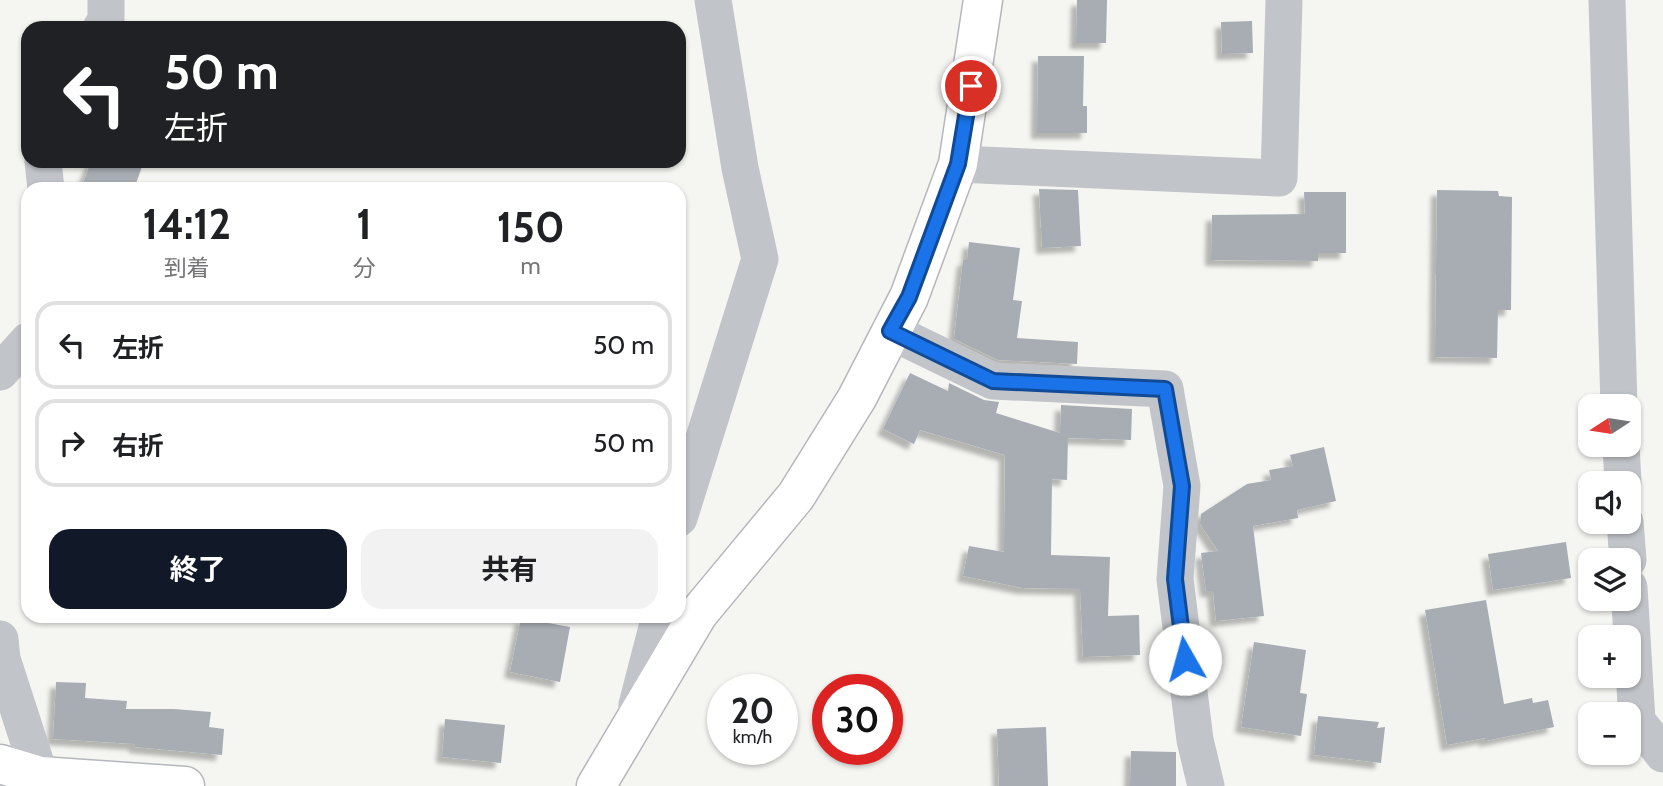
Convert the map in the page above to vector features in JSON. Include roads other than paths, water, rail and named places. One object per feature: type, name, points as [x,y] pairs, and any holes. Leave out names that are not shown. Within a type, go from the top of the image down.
[{"type":"street","points":[[105,21],[106,0]]},
{"type":"street","points":[[686,496],[760,259],[740,168],[713,0]]},
{"type":"street","points":[[596,786],[698,614],[796,496],[857,398],[909,297],[958,164],[983,0]]},
{"type":"street","points":[[958,164],[1279,178],[1284,0]]},
{"type":"street","points":[[1607,0],[1619,394]]},
{"type":"street","points":[[890,331],[993,381],[1165,389],[1182,486],[1175,579],[1195,740],[1206,786]]},
{"type":"street","points":[[0,372],[21,349]]},
{"type":"street","points":[[1630,611],[1637,721],[1663,754]]},
{"type":"street","points":[[634,720],[658,623]]},
{"type":"street","points":[[0,639],[2,659],[40,776]]},
{"type":"street","points":[[0,764],[40,776],[185,786]]}]
